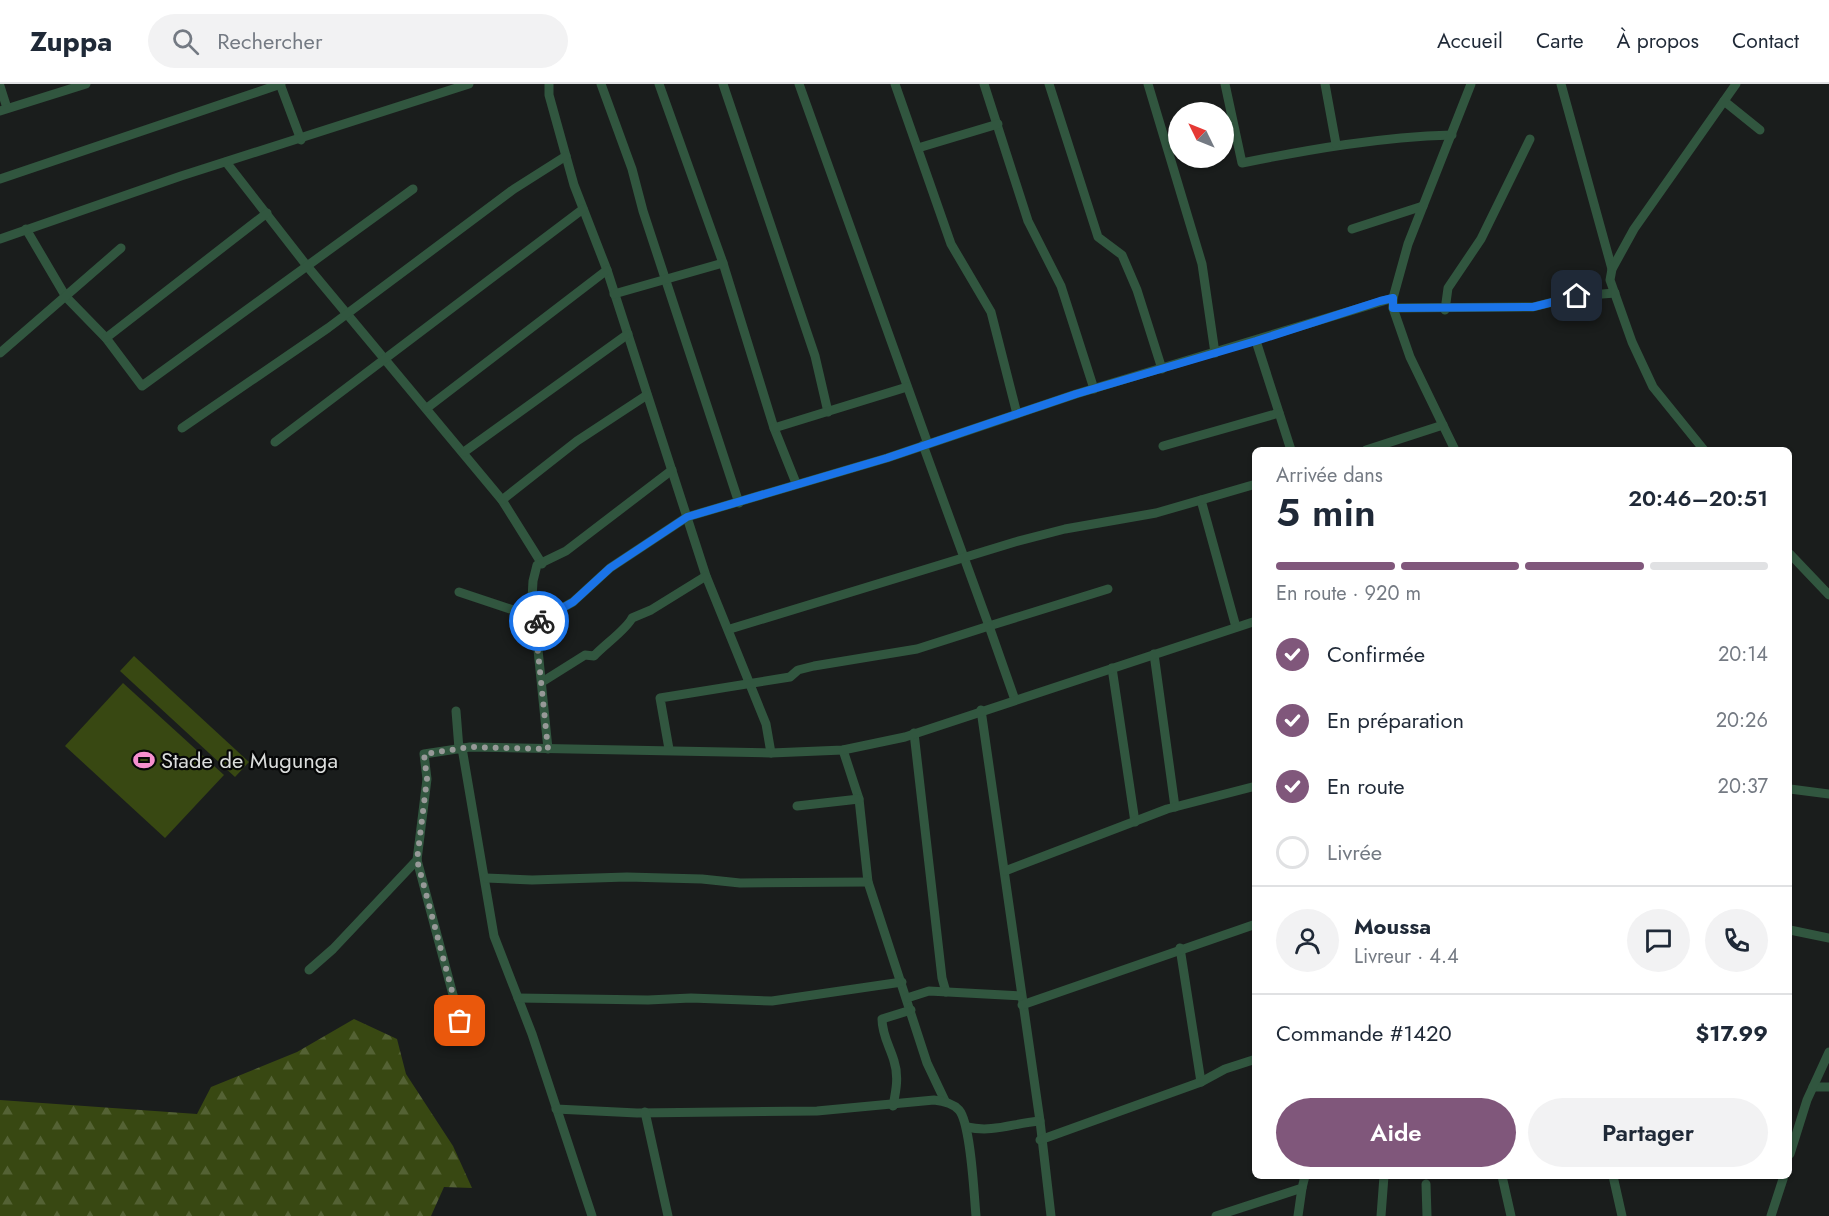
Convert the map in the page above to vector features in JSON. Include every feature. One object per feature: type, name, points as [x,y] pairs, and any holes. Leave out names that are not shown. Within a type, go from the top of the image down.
[{"type":"street","points":[[0,86],[3,109],[84,84]]},
{"type":"street","points":[[0,179],[280,84],[301,140]]},
{"type":"street","points":[[0,239],[226,162],[301,140],[469,84]]},
{"type":"street","points":[[549,84],[549,95],[566,156],[607,270],[706,576],[730,629],[766,724],[771,753]]},
{"type":"street","points":[[601,84],[739,503]]},
{"type":"street","points":[[659,84],[723,264],[774,428],[796,483]]},
{"type":"street","points":[[723,84],[815,356],[828,412]]},
{"type":"street","points":[[799,84],[1015,700]]},
{"type":"street","points":[[895,84],[951,244],[990,312],[1017,414]]},
{"type":"street","points":[[984,84],[1028,221],[1061,286],[1094,389]]},
{"type":"street","points":[[1049,84],[1098,237],[1122,255],[1137,290],[1162,369]]},
{"type":"street","points":[[1148,84],[1202,264],[1215,353]]},
{"type":"street","points":[[1225,84],[1242,163],[1336,144],[1400,136],[1452,135]]},
{"type":"street","points":[[1325,84],[1336,144]]},
{"type":"street","points":[[1454,447],[1410,357],[1393,303],[1408,244],[1471,84]]},
{"type":"street","points":[[1561,84],[1612,269]]},
{"type":"street","points":[[1702,447],[1653,387],[1632,342],[1610,280],[1612,269],[1634,229],[1736,84]]},
{"type":"street","points":[[1724,101],[1760,130]]},
{"type":"street","points":[[918,148],[998,124]]},
{"type":"street","points":[[1445,310],[1448,288],[1481,239],[1530,140]]},
{"type":"street","points":[[182,428],[347,313],[514,189],[566,156]]},
{"type":"street","points":[[226,162],[307,266],[502,500],[542,564]]},
{"type":"street","points":[[26,229],[66,297],[106,338],[142,386],[413,189]]},
{"type":"street","points":[[1352,229],[1423,206]]},
{"type":"street","points":[[275,441],[584,209]]},
{"type":"street","points":[[106,338],[267,213]]},
{"type":"street","points":[[0,353],[121,248]]},
{"type":"street","points":[[614,294],[723,264]]},
{"type":"street","points":[[427,408],[607,270]]},
{"type":"street","points":[[459,592],[533,619],[573,602],[610,568],[687,517],[926,445],[1094,389],[1393,303],[1445,310],[1533,307],[1577,296],[1615,293]]},
{"type":"street","points":[[464,452],[628,334]]},
{"type":"street","points":[[1256,341],[1290,447]]},
{"type":"street","points":[[774,428],[907,387]]},
{"type":"street","points":[[502,500],[577,441],[647,395]]},
{"type":"street","points":[[1163,446],[1279,413]]},
{"type":"street","points":[[1375,447],[1443,425]]},
{"type":"street","points":[[548,749],[533,619],[533,580],[537,565],[587,537],[672,470]]},
{"type":"street","points":[[730,629],[964,557],[1065,529],[1155,513],[1252,485]]},
{"type":"street","points":[[1201,500],[1236,627]]},
{"type":"street","points":[[1792,556],[1829,595]]},
{"type":"street","points":[[542,682],[585,655],[594,656],[607,641],[629,625],[632,618],[651,610],[706,576]]},
{"type":"street","points":[[669,749],[660,698],[790,677],[798,670],[814,666],[917,649],[1108,589]]},
{"type":"street","points":[[460,1021],[417,860],[427,779],[424,754],[461,748],[669,749],[771,753],[843,750],[914,733],[1252,622]]},
{"type":"street","points":[[1154,654],[1175,807]]},
{"type":"street","points":[[1112,668],[1135,822]]},
{"type":"street","points":[[981,710],[1040,1121],[1040,1140],[1046,1164],[1051,1216]]},
{"type":"street","points":[[456,711],[494,936],[518,998],[592,1216]]},
{"type":"street","points":[[914,733],[942,978],[946,992]]},
{"type":"street","points":[[843,750],[859,799],[868,882],[927,1063],[945,1101]]},
{"type":"street","points":[[1005,871],[1175,807],[1252,787]]},
{"type":"street","points":[[1792,789],[1829,794]]},
{"type":"street","points":[[797,806],[859,799]]},
{"type":"street","points":[[309,970],[333,949],[417,860]]},
{"type":"street","points":[[486,878],[532,880],[649,878],[740,883],[868,882]]},
{"type":"street","points":[[907,998],[929,991],[1022,1000],[1252,925]]},
{"type":"street","points":[[1792,930],[1829,938]]},
{"type":"street","points":[[1180,948],[1201,1082]]},
{"type":"street","points":[[518,998],[648,1000],[691,998],[772,1001],[902,982]]},
{"type":"street","points":[[893,1106],[897,1079],[895,1062],[882,1031],[882,1019],[911,1010]]},
{"type":"street","points":[[1792,1149],[1813,1087],[1829,1052]]},
{"type":"street","points":[[1040,1140],[1201,1082],[1225,1069],[1252,1060]]},
{"type":"street","points":[[1813,1087],[1829,1088]]},
{"type":"street","points":[[556,1109],[645,1112],[817,1111],[893,1106],[934,1100],[945,1101],[959,1110],[967,1127],[976,1216]]},
{"type":"street","points":[[645,1112],[668,1216]]},
{"type":"street","points":[[967,1127],[989,1131],[1019,1123],[1040,1121]]},
{"type":"street","points":[[1298,1216],[1304,1179]]},
{"type":"street","points":[[1382,1216],[1384,1179]]},
{"type":"street","points":[[1503,1179],[1511,1216]]},
{"type":"street","points":[[1614,1179],[1622,1216]]},
{"type":"street","points":[[1771,1216],[1783,1179]]},
{"type":"street","points":[[1426,1184],[1427,1216]]},
{"type":"street","points":[[1216,1216],[1302,1188]]},
{"type":"green space","points":[[134,656],[249,762],[235,777],[120,671]]},
{"type":"green space","name":"Stade de Mugunga","points":[[123,683],[224,775],[165,838],[65,746]]},
{"type":"green space","points":[[354,1019],[397,1039],[406,1074],[453,1146],[472,1188],[444,1187],[431,1216],[0,1216],[0,1100],[197,1114],[211,1087],[297,1052]]},
{"type":"way so far","points":[[460,1021],[447,981],[417,860],[427,779],[424,754],[470,747],[548,749],[536,643],[535,623],[539,621]]},
{"type":"place","name":"Stade de Mugunga","points":[[144,760]]},
{"type":"route","points":[[539,621],[573,602],[610,568],[687,517],[887,458],[1076,394],[1393,298],[1393,308],[1445,310],[1533,307],[1577,296]]}]
